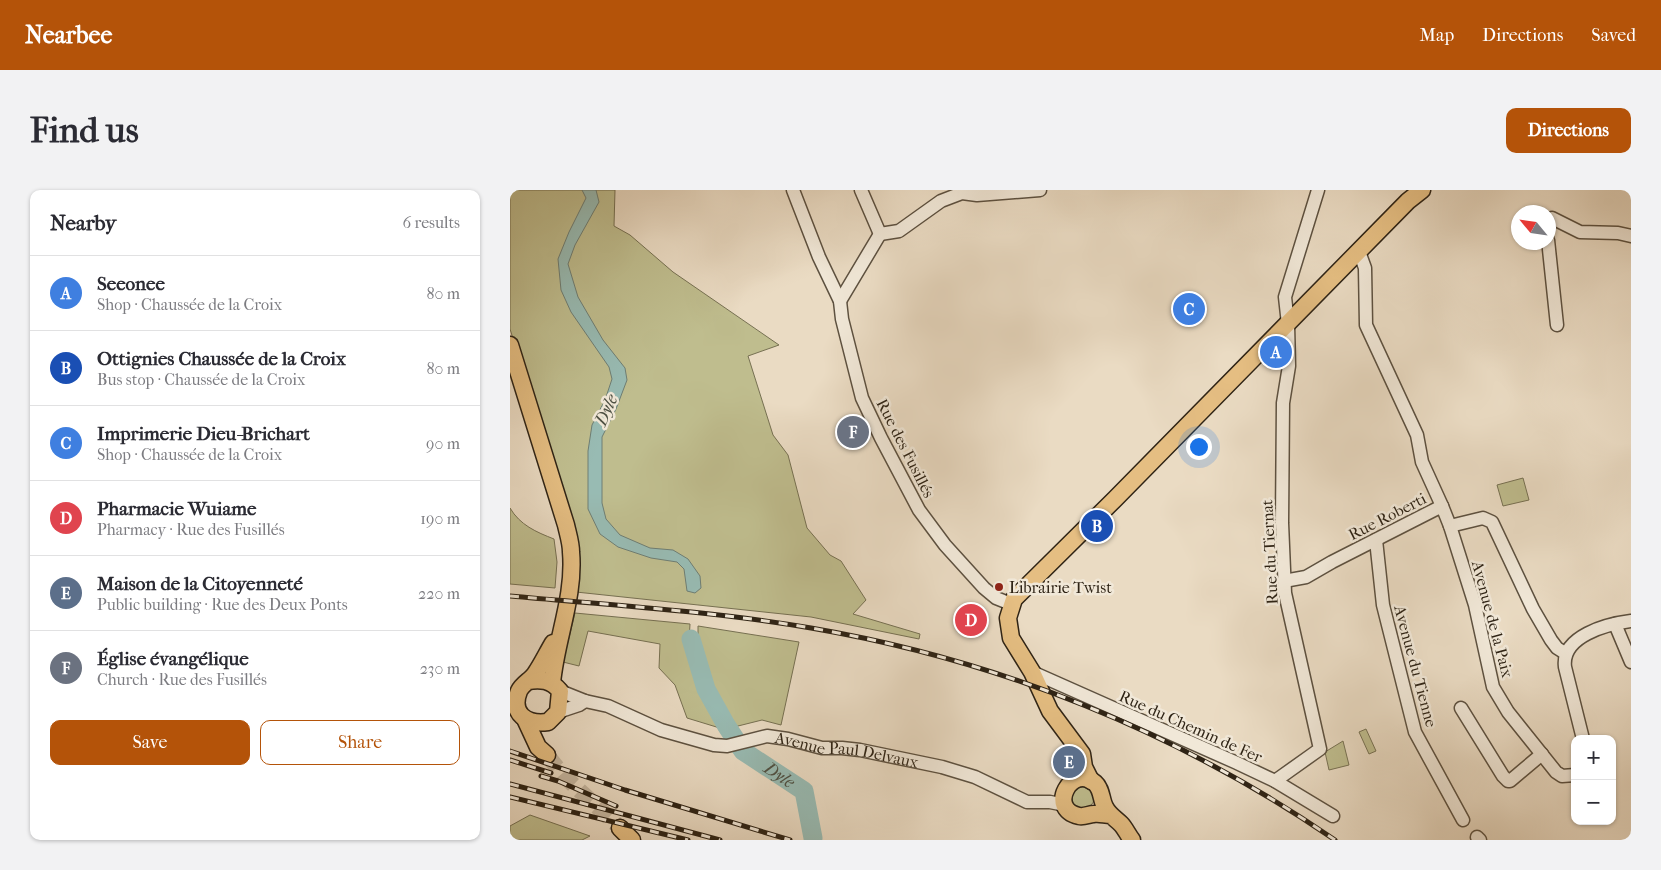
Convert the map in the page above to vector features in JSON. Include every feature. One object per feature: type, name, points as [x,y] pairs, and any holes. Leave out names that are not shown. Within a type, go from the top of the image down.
[{"type":"main road","points":[[1132,840],[1121,824],[1102,810],[1098,787],[1084,776],[1082,754],[1050,711],[1032,672],[1011,638],[1008,618],[1011,604],[1288,324],[1411,195],[1422,190]]},
{"type":"main road","points":[[510,345],[570,545],[570,583],[561,630],[554,664],[556,687],[553,717],[546,736],[547,755],[538,747],[525,720],[518,711],[517,700],[520,689],[535,674],[561,630]]},
{"type":"main road","points":[[528,681],[538,679],[556,687]]},
{"type":"main road","points":[[525,720],[536,723],[553,717]]},
{"type":"main road","points":[[1084,776],[1069,785],[1060,799],[1072,813],[1078,816],[1085,816],[1102,810]]},
{"type":"street","name":"Rue des Fusillés","points":[[793,190],[819,257],[840,301],[842,319],[865,407],[918,510],[945,545],[984,588],[996,598],[1011,604]]},
{"type":"street","points":[[861,190],[880,234]]},
{"type":"street","points":[[880,234],[900,231],[941,201],[964,192],[977,195],[1040,190]]},
{"type":"street","name":"Rue du Tiernat","points":[[1275,781],[1320,748],[1285,593],[1282,523],[1283,403],[1289,366],[1285,297],[1318,190]]},
{"type":"street","points":[[1556,220],[1580,232],[1618,233],[1631,236]]},
{"type":"street","points":[[840,301],[880,234]]},
{"type":"street","points":[[1549,250],[1558,325]]},
{"type":"street","points":[[1358,252],[1362,257],[1365,268],[1366,325],[1417,435],[1422,462],[1442,506]]},
{"type":"street","name":"Rue Roberti","points":[[1284,581],[1306,577],[1442,506],[1450,526]]},
{"type":"street","points":[[1450,526],[1483,518],[1492,522],[1533,609],[1551,640],[1557,648],[1565,653]]},
{"type":"street","name":"Avenue de la Paix","points":[[1450,526],[1475,605],[1493,687],[1508,712],[1559,774],[1571,775]]},
{"type":"street","name":"Avenue du Tienne","points":[[1376,540],[1383,605],[1415,732],[1463,820]]},
{"type":"street","points":[[1582,735],[1565,667],[1565,653],[1591,631],[1631,621]]},
{"type":"street","points":[[1615,624],[1631,662]]},
{"type":"street","name":"Rue du Chemin de Fer","points":[[1032,672],[1127,715],[1179,736],[1275,781],[1333,816]]},
{"type":"street","name":"Avenue Paul Delvaux","points":[[556,687],[585,701],[608,706],[661,730],[714,745],[733,745],[767,736],[788,739],[822,748],[860,750],[942,767],[975,777],[1027,802],[1060,799]]},
{"type":"street","points":[[553,717],[585,701]]},
{"type":"street","points":[[1461,708],[1508,781],[1542,754]]},
{"type":"shaded area","points":[[510,190],[615,190],[614,226],[630,235],[673,272],[779,345],[748,356],[773,435],[788,455],[807,528],[830,555],[841,561],[866,600],[853,614],[920,634],[919,639],[811,617],[576,592],[574,535],[510,329]]},
{"type":"shaded area","points":[[1523,478],[1529,500],[1503,506],[1497,485]]},
{"type":"shaded area","points":[[510,508],[519,519],[535,531],[554,539],[557,562],[555,588],[510,584]]},
{"type":"shaded area","points":[[575,613],[690,624],[689,641],[703,691],[723,729],[687,718],[675,685],[659,668],[660,644],[588,631],[579,666],[563,662]]},
{"type":"shaded area","points":[[698,626],[799,642],[781,725],[762,720],[734,727],[707,680],[698,646]]},
{"type":"shaded area","points":[[1366,729],[1376,751],[1369,754],[1359,732]]},
{"type":"shaded area","points":[[1343,741],[1349,765],[1329,770],[1325,752]]},
{"type":"shaded area","points":[[1083,787],[1091,790],[1094,798],[1091,806],[1083,809],[1075,806],[1072,798],[1075,790]]},
{"type":"shaded area","points":[[530,815],[590,836],[582,840],[510,840],[510,826]]},
{"type":"water","name":"Dyle","points":[[582,190],[596,190],[599,202],[575,245],[568,264],[578,297],[603,340],[625,368],[627,380],[616,409],[602,437],[602,503],[606,519],[620,535],[650,548],[673,550],[688,559],[700,576],[701,588],[695,593],[687,591],[684,569],[677,562],[651,558],[618,547],[600,534],[588,509],[588,451],[592,425],[605,400],[612,379],[609,367],[571,312],[561,290],[558,259],[586,198]]},
{"type":"waterway","name":"Dyle","points":[[691,639],[706,689],[743,751],[804,791],[813,838]]},
{"type":"tunnel","points":[[547,755],[564,776],[620,828]]},
{"type":"railway","points":[[510,596],[661,609],[774,622],[881,642],[950,659],[1018,681],[1085,706],[1150,734],[1213,766],[1275,801],[1335,840]]},
{"type":"railway","points":[[510,751],[625,790],[790,840]]},
{"type":"railway","points":[[510,760],[551,773]]},
{"type":"railway","points":[[541,776],[558,781],[616,806]]},
{"type":"railway","points":[[510,784],[720,840]]},
{"type":"railway","points":[[510,797],[688,840]]},
{"type":"place","name":"Imprimerie Dieu-Brichart","points":[[1189,309]]},
{"type":"place","name":"Seeonee","points":[[1276,352]]},
{"type":"place","name":"Église évangélique","points":[[853,432]]},
{"type":"place","name":"Ottignies Chaussée de la Croix","points":[[1097,526]]},
{"type":"place","name":"Librairie Twist","points":[[999,587]]},
{"type":"place","name":"Pharmacie Wuiame","points":[[971,620]]},
{"type":"place","name":"Maison de la Citoyenneté","points":[[1069,762]]}]
